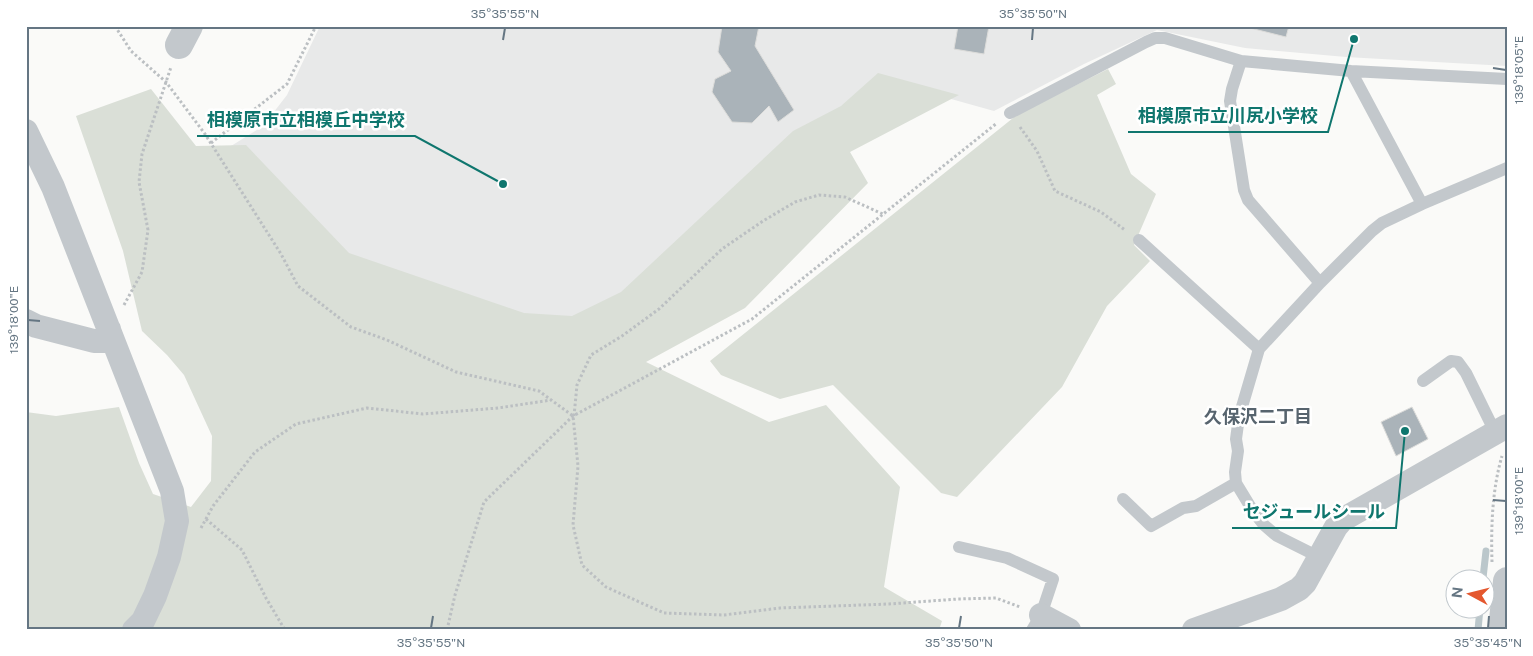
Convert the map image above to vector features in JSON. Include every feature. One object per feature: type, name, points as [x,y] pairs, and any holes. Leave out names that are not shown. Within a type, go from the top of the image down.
[{"type":"street","points":[[26,131],[53,187],[172,491],[177,521],[169,557],[155,596],[143,621],[134,630]]},
{"type":"street","points":[[26,320],[36,326],[94,341],[104,341],[110,329]]},
{"type":"street","points":[[1194,630],[1291,595],[1305,583],[1336,527],[1342,520],[1502,436]]},
{"type":"street","points":[[1499,573],[1502,630]]},
{"type":"street","points":[[1036,622],[1069,630]]},
{"type":"lane","points":[[1010,112],[1155,38],[1165,38],[1241,61],[1351,71],[1507,79]]},
{"type":"lane","points":[[1241,61],[1230,101],[1244,190],[1248,200],[1320,283]]},
{"type":"lane","points":[[1351,71],[1422,204]]},
{"type":"lane","points":[[1319,557],[1277,536],[1264,525],[1236,483],[1235,472],[1238,451],[1236,439],[1239,417],[1259,349],[1320,283],[1372,231],[1422,204],[1507,168]]},
{"type":"lane","points":[[1139,240],[1259,349]]},
{"type":"lane","points":[[1423,381],[1451,361],[1458,362],[1502,436]]},
{"type":"lane","points":[[1123,499],[1151,526],[1183,508],[1196,506],[1236,483]]},
{"type":"lane","points":[[960,548],[1007,558],[1053,578],[1036,622]]},
{"type":"path","points":[[115,26],[131,51],[166,82],[211,143],[281,254],[298,286],[351,327],[387,340],[456,372],[539,391],[574,416]]},
{"type":"path","points":[[211,143],[287,84],[316,26]]},
{"type":"path","points":[[110,329],[142,272],[148,230],[138,182],[142,154],[166,82]]},
{"type":"path","points":[[447,630],[454,595],[484,502],[574,416],[752,320],[1010,112],[1037,152],[1055,191],[1101,212],[1139,240]]},
{"type":"path","points":[[885,214],[845,197],[819,195],[794,202],[762,221],[722,249],[659,309],[622,336],[591,355],[577,385],[574,416],[578,466],[573,524],[582,565],[606,587],[664,613],[724,615],[780,608],[996,598],[1036,622]]},
{"type":"path","points":[[199,532],[213,506],[255,452],[296,424],[367,408],[423,414],[498,408],[552,400]]},
{"type":"path","points":[[1499,573],[1491,535],[1502,436]]},
{"type":"path","points":[[206,519],[242,550],[266,598],[285,630]]},
{"type":"shaded area","points":[[320,26],[1507,26],[1507,66],[1346,57],[1245,48],[1157,30],[1084,64],[994,111],[901,85],[586,344],[333,288],[223,151],[263,126],[287,95]]},
{"type":"shaded area","points":[[1108,69],[1116,84],[1097,95],[1131,174],[1156,194],[1134,245],[1150,261],[1107,306],[1062,387],[957,497],[941,493],[833,385],[780,399],[721,375],[710,361],[1018,114]]},
{"type":"shaded area","points":[[878,73],[959,95],[850,152],[868,183],[745,308],[646,362],[769,422],[826,405],[900,487],[884,587],[942,621],[939,630],[26,630],[26,412],[56,416],[119,407],[139,463],[153,494],[191,507],[211,481],[212,436],[184,375],[167,355],[142,331],[123,251],[76,116],[151,89],[196,146],[246,145],[349,253],[524,313],[572,316],[621,292],[793,131],[841,106]]},
{"type":"building","points":[[722,26],[759,26],[755,46],[794,110],[778,122],[769,106],[752,123],[732,122],[712,92],[715,79],[731,71],[718,52]]},
{"type":"building","points":[[958,26],[989,26],[984,54],[954,49]]},
{"type":"building","points":[[1242,26],[1289,26],[1286,37]]},
{"type":"building","points":[[1412,407],[1428,439],[1396,456],[1381,422]]},
{"type":"waterway","points":[[1484,568],[1486,551]]},
{"type":"waterway","points":[[1478,630],[1479,618]]},
{"type":"place","name":"相模原市立川尻小学校","points":[[1354,39]]},
{"type":"place","name":"相模原市立相模丘中学校","points":[[503,184]]},
{"type":"place","name":"セジュールシール","points":[[1405,431]]},
{"type":"district","name":"久保沢二丁目","points":[[1258,416]]}]
